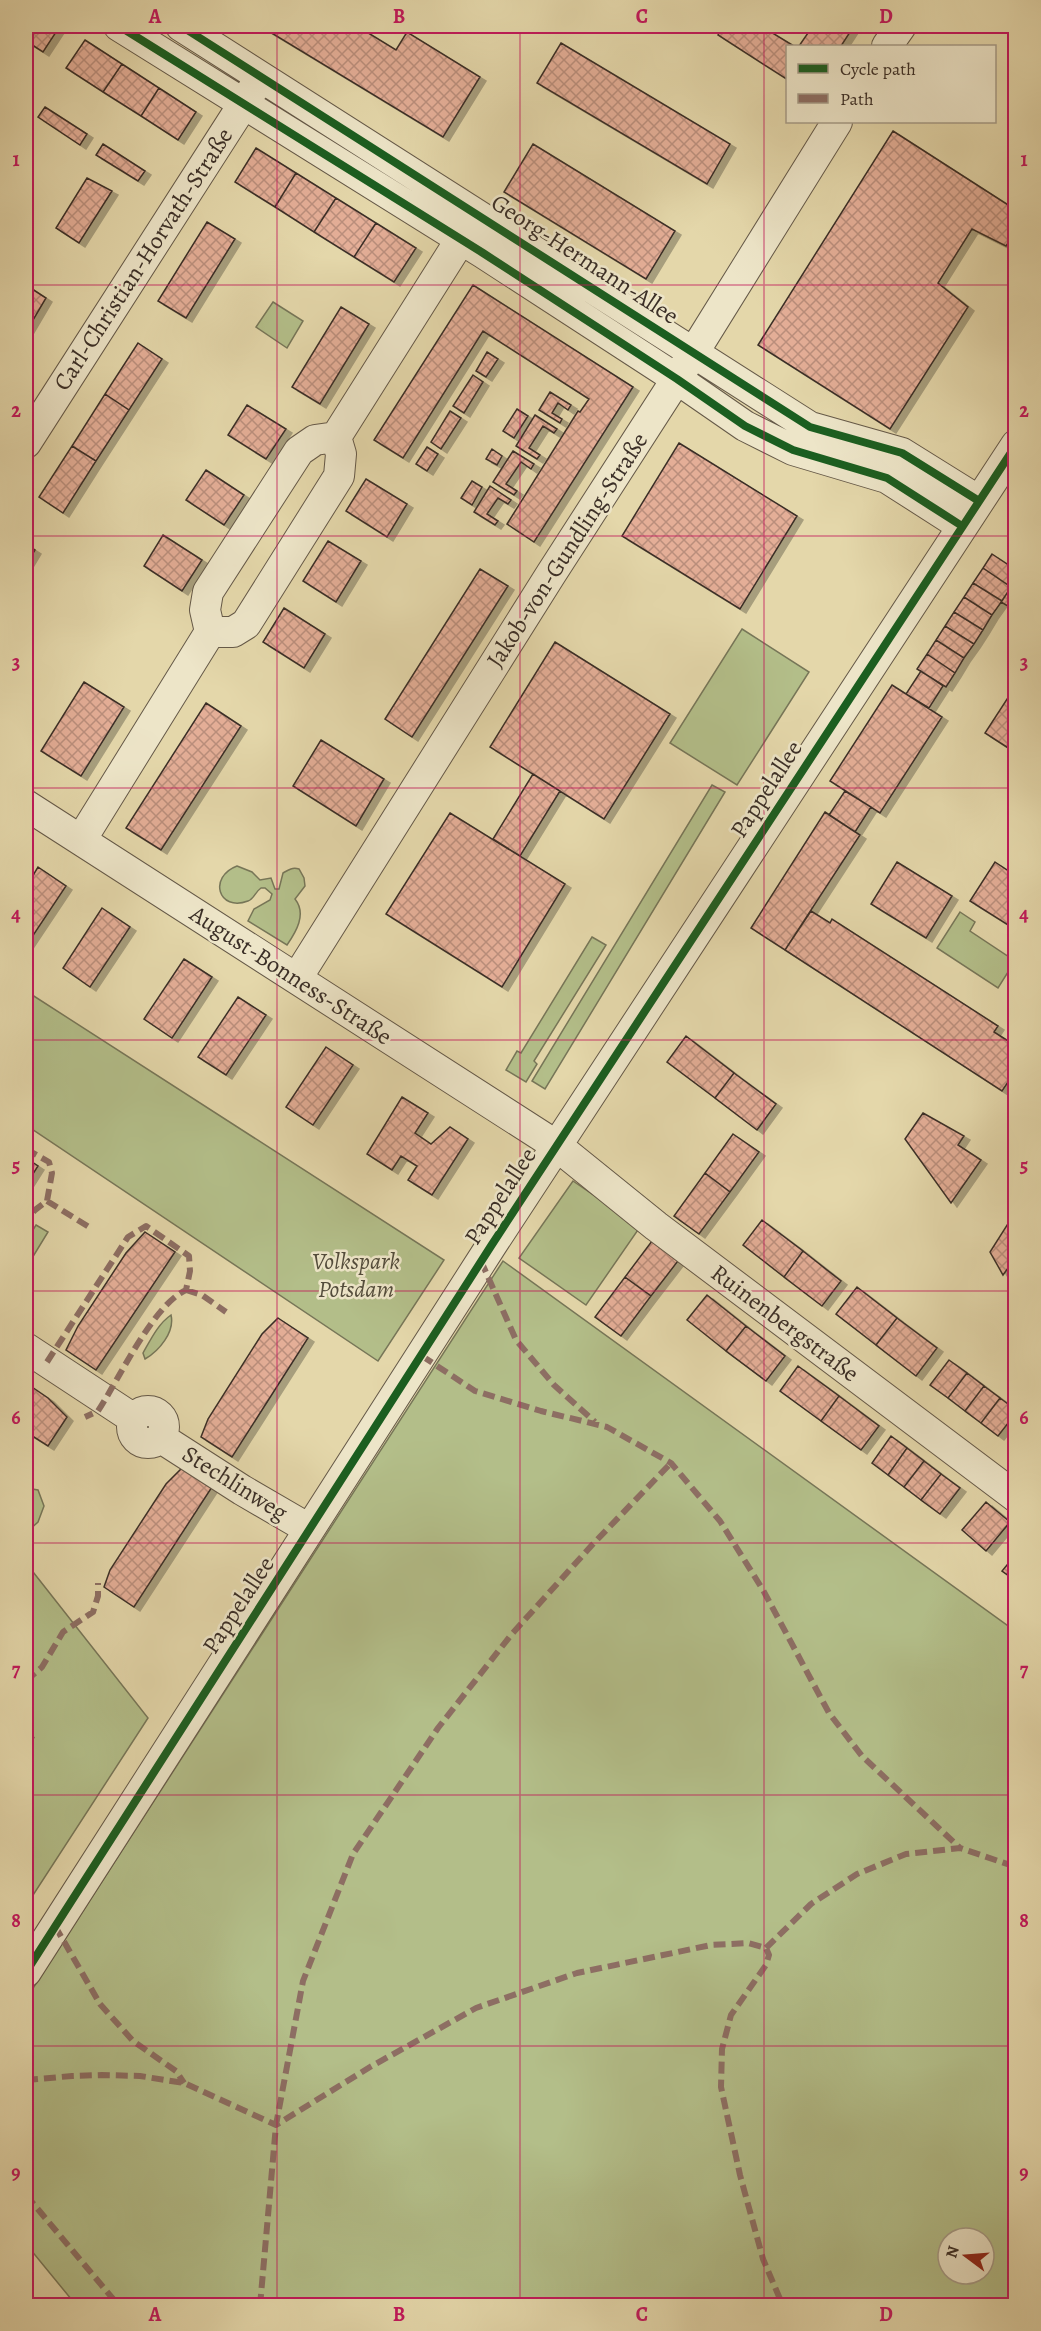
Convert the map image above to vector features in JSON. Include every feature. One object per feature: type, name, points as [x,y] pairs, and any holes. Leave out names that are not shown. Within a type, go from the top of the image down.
[{"type":"street","name":"Georg-Hermann-Allee","points":[[119,26],[461,239],[677,379],[745,426],[793,450],[887,477],[962,526]]},
{"type":"street","name":"Georg-Hermann-Allee","points":[[181,26],[810,427],[903,453],[979,501]]},
{"type":"street","points":[[889,45],[901,26]]},
{"type":"street","name":"Carl-Christian-Horvath-Straße","points":[[26,443],[261,76]]},
{"type":"street","name":"Jakob-von-Gundling-Straße","points":[[297,978],[836,123]]},
{"type":"street","points":[[210,632],[233,632],[246,624],[339,476],[341,454],[336,437],[461,239]]},
{"type":"street","points":[[81,840],[210,632],[205,609],[208,592],[299,451],[315,440],[336,437]]},
{"type":"street","name":"Pappelallee","points":[[26,1972],[557,1146],[1016,446]]},
{"type":"street","name":"August-Bonness-Straße","points":[[26,805],[557,1146]]},
{"type":"street","name":"Ruinenbergstraße","points":[[557,1146],[656,1226],[1016,1497]]},
{"type":"street","name":"Stechlinweg","points":[[26,1348],[134,1419],[140,1412],[150,1410],[159,1414],[164,1421],[165,1430],[161,1438],[242,1490],[309,1529]]},
{"type":"green space","points":[[273,302],[303,321],[287,348],[256,327]]},
{"type":"green space","points":[[742,629],[809,672],[737,785],[670,743]]},
{"type":"green space","points":[[712,785],[725,792],[545,1089],[532,1081]]},
{"type":"green space","points":[[237,866],[252,872],[260,880],[271,878],[275,889],[279,889],[283,873],[299,869],[305,886],[295,899],[300,911],[299,923],[287,945],[248,921],[254,909],[270,900],[272,894],[265,888],[257,891],[252,899],[238,903],[230,902],[220,892],[222,878]]},
{"type":"green space","points":[[960,912],[975,922],[970,931],[1015,961],[998,988],[937,948]]},
{"type":"green space","points":[[592,937],[606,945],[534,1061],[537,1064],[526,1082],[506,1070],[517,1051],[521,1053]]},
{"type":"green space","name":"Volkspark Potsdam","points":[[26,991],[444,1260],[378,1361],[26,1125]]},
{"type":"green space","points":[[573,1181],[640,1227],[586,1305],[519,1258]]},
{"type":"green space","points":[[36,1225],[48,1232],[26,1268],[26,1241]]},
{"type":"green space","points":[[503,1261],[1015,1631],[1015,2305],[76,2305],[26,2244],[26,1999]]},
{"type":"green space","points":[[171,1315],[171,1328],[165,1340],[145,1359],[143,1353],[152,1337]]},
{"type":"green space","points":[[26,1488],[38,1490],[44,1506],[38,1522],[27,1532],[26,1531]]},
{"type":"green space","points":[[26,1563],[148,1718],[26,1906]]},
{"type":"building","points":[[26,26],[60,26],[43,52],[26,41]]},
{"type":"building","points":[[260,26],[357,26],[396,50],[407,32],[480,77],[443,137]]},
{"type":"building","points":[[723,26],[761,26],[792,45],[786,45],[786,79],[718,35]]},
{"type":"building","points":[[803,26],[854,26],[842,45],[800,45],[808,33],[800,29]]},
{"type":"building","points":[[85,40],[122,64],[103,92],[66,68]]},
{"type":"building","points":[[561,43],[730,144],[707,184],[537,83]]},
{"type":"building","points":[[122,64],[159,88],[141,116],[103,92]]},
{"type":"building","points":[[159,88],[196,112],[178,140],[141,116]]},
{"type":"building","points":[[45,107],[87,134],[80,145],[38,117]]},
{"type":"building","points":[[893,131],[1016,210],[1016,231],[1006,246],[972,229],[938,283],[968,307],[890,429],[758,345]]},
{"type":"building","points":[[103,144],[145,171],[138,181],[96,155]]},
{"type":"building","points":[[533,144],[675,231],[646,279],[504,192]]},
{"type":"building","points":[[256,148],[296,173],[275,207],[235,182]]},
{"type":"building","points":[[296,173],[336,198],[314,232],[275,207]]},
{"type":"building","points":[[87,178],[112,191],[79,243],[56,228]]},
{"type":"building","points":[[336,198],[376,223],[354,257],[314,232]]},
{"type":"building","points":[[207,222],[235,239],[186,318],[158,301]]},
{"type":"building","points":[[376,223],[416,248],[394,282],[354,257]]},
{"type":"building","points":[[26,285],[46,298],[26,332]]},
{"type":"building","points":[[473,285],[633,387],[534,542],[507,524],[578,411],[580,412],[589,399],[483,331],[403,458],[374,440]]},
{"type":"building","points":[[341,307],[369,324],[320,404],[292,387]]},
{"type":"building","points":[[138,343],[162,359],[129,410],[105,394]]},
{"type":"building","points":[[487,352],[498,359],[486,377],[476,371]]},
{"type":"building","points":[[473,375],[483,382],[464,413],[453,406]]},
{"type":"building","points":[[550,392],[571,405],[568,410],[558,403],[552,413],[562,419],[560,423],[539,410]]},
{"type":"building","points":[[105,394],[129,410],[96,461],[72,446]]},
{"type":"building","points":[[247,405],[286,429],[266,459],[228,435]]},
{"type":"building","points":[[517,409],[528,416],[514,438],[503,431]]},
{"type":"building","points":[[450,411],[461,418],[441,449],[431,442]]},
{"type":"building","points":[[535,415],[557,429],[554,433],[543,426],[529,448],[540,455],[537,459],[516,446]]},
{"type":"building","points":[[679,443],[797,516],[740,609],[622,536]]},
{"type":"building","points":[[72,446],[96,461],[63,513],[39,497]]},
{"type":"building","points":[[427,447],[438,454],[427,471],[416,464]]},
{"type":"building","points":[[492,449],[502,456],[497,465],[486,459]]},
{"type":"building","points":[[513,451],[534,464],[531,469],[521,462],[506,484],[517,491],[514,495],[493,482]]},
{"type":"building","points":[[206,470],[244,495],[224,525],[186,500]]},
{"type":"building","points":[[366,479],[407,504],[387,537],[346,511]]},
{"type":"building","points":[[472,481],[482,487],[472,505],[461,498]]},
{"type":"building","points":[[490,486],[511,500],[508,504],[498,498],[487,514],[498,521],[495,525],[474,512]]},
{"type":"building","points":[[163,535],[202,560],[182,591],[144,566]]},
{"type":"building","points":[[328,541],[361,561],[336,602],[303,581]]},
{"type":"building","points":[[26,544],[35,550],[26,565]]},
{"type":"building","points":[[992,554],[1016,570],[1016,580],[1011,587],[983,568]]},
{"type":"building","points":[[983,568],[1011,587],[1002,601],[973,583]]},
{"type":"building","points":[[480,569],[508,586],[412,737],[385,719]]},
{"type":"building","points":[[1016,580],[1016,611],[1001,602]]},
{"type":"building","points":[[973,583],[1002,601],[992,615],[964,597]]},
{"type":"building","points":[[964,597],[992,615],[983,630],[954,612]]},
{"type":"building","points":[[284,608],[325,634],[304,668],[263,642]]},
{"type":"building","points":[[954,612],[983,630],[974,644],[945,626]]},
{"type":"building","points":[[945,626],[974,644],[964,658],[936,640]]},
{"type":"building","points":[[936,640],[964,658],[955,673],[927,654]]},
{"type":"building","points":[[555,642],[670,714],[604,819],[490,747]]},
{"type":"building","points":[[927,654],[955,673],[946,687],[917,669]]},
{"type":"building","points":[[921,671],[943,686],[929,708],[906,694]]},
{"type":"building","points":[[84,682],[124,707],[81,776],[41,751]]},
{"type":"building","points":[[892,685],[942,717],[880,813],[830,781]]},
{"type":"building","points":[[1011,693],[1016,696],[1016,753],[985,733]]},
{"type":"building","points":[[206,703],[241,726],[161,850],[126,828]]},
{"type":"building","points":[[321,740],[384,779],[356,826],[293,786]]},
{"type":"building","points":[[533,774],[560,791],[520,856],[493,839]]},
{"type":"building","points":[[845,791],[871,807],[855,832],[829,815]]},
{"type":"building","points":[[825,812],[860,835],[785,950],[751,928]]},
{"type":"building","points":[[450,813],[565,884],[502,987],[386,914]]},
{"type":"building","points":[[897,862],[952,896],[926,938],[871,904]]},
{"type":"building","points":[[995,862],[1016,876],[1016,930],[970,901]]},
{"type":"building","points":[[38,867],[66,886],[26,946],[26,887]]},
{"type":"building","points":[[102,908],[130,927],[90,987],[63,968]]},
{"type":"building","points":[[811,911],[830,923],[832,919],[998,1026],[994,1032],[1016,1046],[1016,1070],[1002,1091],[785,950]]},
{"type":"building","points":[[184,959],[212,977],[172,1038],[144,1019]]},
{"type":"building","points":[[238,997],[266,1015],[226,1075],[198,1057]]},
{"type":"building","points":[[686,1036],[734,1073],[715,1098],[667,1062]]},
{"type":"building","points":[[326,1047],[353,1065],[313,1125],[286,1107]]},
{"type":"building","points":[[734,1073],[776,1104],[757,1130],[715,1098]]},
{"type":"building","points":[[402,1097],[428,1113],[415,1133],[431,1144],[450,1127],[468,1139],[432,1195],[408,1180],[417,1166],[401,1156],[392,1170],[367,1154]]},
{"type":"building","points":[[923,1113],[964,1136],[958,1145],[981,1160],[951,1203],[905,1139]]},
{"type":"building","points":[[733,1134],[759,1152],[730,1192],[705,1173]]},
{"type":"building","points":[[26,1158],[38,1166],[26,1185]]},
{"type":"building","points":[[705,1173],[730,1192],[699,1234],[674,1216]]},
{"type":"building","points":[[1016,1211],[1016,1257],[1003,1275],[990,1252]]},
{"type":"building","points":[[762,1220],[803,1251],[784,1277],[743,1245]]},
{"type":"building","points":[[145,1232],[175,1252],[96,1370],[66,1350],[78,1326],[126,1253]]},
{"type":"building","points":[[655,1237],[681,1257],[651,1296],[625,1277]]},
{"type":"building","points":[[803,1251],[841,1281],[822,1306],[784,1277]]},
{"type":"building","points":[[625,1277],[651,1296],[621,1336],[595,1317]]},
{"type":"building","points":[[857,1287],[897,1318],[876,1345],[836,1314]]},
{"type":"building","points":[[707,1295],[746,1326],[726,1351],[687,1320]]},
{"type":"building","points":[[278,1318],[308,1338],[232,1457],[201,1437],[208,1419],[262,1334]]},
{"type":"building","points":[[897,1318],[937,1348],[916,1376],[876,1345]]},
{"type":"building","points":[[746,1326],[785,1356],[766,1381],[726,1351]]},
{"type":"building","points":[[949,1360],[967,1373],[948,1398],[930,1385]]},
{"type":"building","points":[[798,1366],[839,1396],[821,1421],[780,1391]]},
{"type":"building","points":[[967,1373],[984,1386],[965,1411],[948,1398]]},
{"type":"building","points":[[26,1383],[48,1398],[67,1417],[48,1446],[26,1432]]},
{"type":"building","points":[[984,1386],[1000,1398],[981,1423],[965,1411]]},
{"type":"building","points":[[839,1396],[879,1426],[861,1450],[821,1421]]},
{"type":"building","points":[[1000,1398],[1016,1410],[1016,1413],[998,1436],[981,1423]]},
{"type":"building","points":[[891,1436],[907,1448],[888,1475],[872,1463]]},
{"type":"building","points":[[907,1448],[924,1461],[904,1487],[888,1475]]},
{"type":"building","points":[[924,1461],[941,1474],[921,1500],[904,1487]]},
{"type":"building","points":[[182,1468],[212,1487],[134,1607],[104,1587],[110,1570],[166,1484]]},
{"type":"building","points":[[941,1474],[960,1488],[940,1514],[921,1500]]},
{"type":"building","points":[[986,1502],[1010,1522],[986,1551],[962,1530]]},
{"type":"building","points":[[1016,1554],[1016,1581],[1002,1571]]},
{"type":"marked path","points":[[26,1149],[49,1162],[52,1173],[47,1201],[26,1220]]},
{"type":"marked path","points":[[47,1201],[89,1227]]},
{"type":"marked path","points":[[47,1362],[128,1237],[146,1226],[189,1256],[190,1271],[186,1290],[174,1298],[149,1326],[98,1411],[85,1417]]},
{"type":"marked path","points":[[481,1261],[516,1340],[554,1385],[595,1422]]},
{"type":"marked path","points":[[186,1290],[202,1295],[226,1312]]},
{"type":"marked path","points":[[422,1356],[475,1391],[541,1411],[607,1427],[671,1463],[720,1521],[763,1590],[829,1713],[862,1756],[960,1848]]},
{"type":"marked path","points":[[260,2306],[276,2125],[303,1981],[353,1854],[438,1728],[511,1635],[592,1545],[671,1463]]},
{"type":"marked path","points":[[26,1681],[42,1667],[63,1632],[93,1612],[98,1596],[98,1583]]},
{"type":"marked path","points":[[26,1819],[33,1735]]},
{"type":"marked path","points":[[766,1948],[811,1904],[857,1874],[906,1854],[960,1848],[1016,1867]]},
{"type":"marked path","points":[[55,1926],[100,2004],[133,2041],[176,2071],[184,2083]]},
{"type":"marked path","points":[[26,2080],[102,2075],[140,2076],[184,2083],[276,2125],[370,2067],[476,2008],[577,1973],[711,1945],[748,1943],[766,1948],[769,1955],[766,1965],[731,2015],[722,2049],[721,2087],[740,2175],[763,2259],[783,2306]]},
{"type":"marked path","points":[[26,2195],[119,2306]]},
{"type":"cycle path","points":[[119,26],[483,253],[745,426],[793,450],[887,478],[962,526]]},
{"type":"cycle path","points":[[181,26],[810,427],[902,453],[979,501]]},
{"type":"cycle path","points":[[26,1972],[491,1246],[1016,445]]}]
